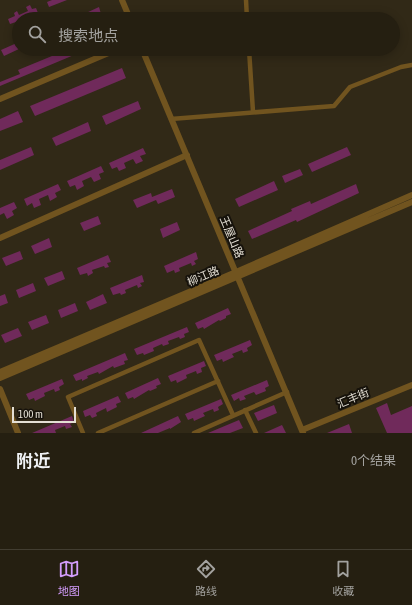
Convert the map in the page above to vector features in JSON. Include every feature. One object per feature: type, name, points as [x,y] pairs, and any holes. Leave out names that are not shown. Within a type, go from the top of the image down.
[{"type":"street","points":[[122,0],[127,12]]},
{"type":"street","points":[[246,0],[247,12]]},
{"type":"street","points":[[0,99],[101,56]]},
{"type":"street","name":"王屋山路","points":[[145,56],[303,432]]},
{"type":"street","points":[[249,56],[253,112]]},
{"type":"street","points":[[171,119],[334,106],[350,87],[400,67],[412,66]]},
{"type":"street","points":[[0,238],[187,155]]},
{"type":"street","name":"柳江路","points":[[0,378],[237,275],[412,195]]},
{"type":"street","name":"柳江路","points":[[0,372],[412,202]]},
{"type":"street","points":[[83,433],[68,397],[199,340],[233,415]]},
{"type":"street","points":[[98,433],[218,381]]},
{"type":"street","name":"汇丰街","points":[[303,432],[412,385]]},
{"type":"street","points":[[0,389],[18,433]]},
{"type":"street","points":[[194,433],[286,392]]},
{"type":"street","points":[[245,410],[256,433]]},
{"type":"building","points":[[52,0],[67,0],[49,7],[47,2]]},
{"type":"building","points":[[30,5],[32,9],[36,8],[38,12],[26,12],[28,11],[26,7]]},
{"type":"building","points":[[99,7],[100,12],[88,12]]},
{"type":"building","points":[[12,17],[12,23],[10,24],[8,19]]},
{"type":"building","points":[[12,45],[12,52],[4,56],[1,50]]},
{"type":"building","points":[[52,56],[72,56],[0,86],[0,82],[20,74],[18,70]]},
{"type":"building","points":[[122,68],[126,78],[35,116],[30,106]]},
{"type":"building","points":[[138,101],[141,109],[106,125],[102,116]]},
{"type":"building","points":[[18,111],[23,122],[0,131],[0,119]]},
{"type":"building","points":[[88,122],[91,131],[56,146],[52,138]]},
{"type":"building","points":[[31,147],[34,155],[0,170],[0,160]]},
{"type":"building","points":[[347,147],[351,155],[312,172],[308,164]]},
{"type":"building","points":[[143,148],[146,154],[140,156],[143,161],[136,164],[133,159],[124,163],[126,168],[119,171],[117,167],[112,169],[109,163]]},
{"type":"building","points":[[101,166],[104,172],[99,174],[101,179],[94,182],[91,177],[82,181],[84,186],[77,190],[75,185],[70,187],[67,181]]},
{"type":"building","points":[[300,169],[303,175],[285,183],[282,176]]},
{"type":"building","points":[[274,181],[278,190],[239,207],[235,199]]},
{"type":"building","points":[[58,184],[61,190],[55,193],[57,197],[50,201],[48,195],[39,199],[41,205],[34,208],[32,203],[27,206],[24,199]]},
{"type":"building","points":[[356,184],[359,193],[297,222],[296,220],[252,239],[248,231],[292,211],[291,209],[310,201],[311,204]]},
{"type":"building","points":[[172,189],[175,197],[158,204],[156,200],[137,208],[133,200],[151,193],[152,197]]},
{"type":"building","points":[[14,202],[17,208],[12,211],[14,215],[7,219],[4,213],[0,215],[0,208]]},
{"type":"building","points":[[98,216],[101,224],[84,231],[80,223]]},
{"type":"building","points":[[177,222],[180,230],[163,238],[160,229]]},
{"type":"building","points":[[49,238],[52,247],[35,254],[31,246]]},
{"type":"building","points":[[20,251],[23,259],[6,266],[2,258]]},
{"type":"building","points":[[196,252],[198,259],[194,261],[196,264],[192,266],[191,263],[179,268],[180,271],[175,273],[174,270],[167,273],[164,266]]},
{"type":"building","points":[[108,255],[111,262],[107,263],[109,267],[105,268],[104,266],[92,270],[93,273],[88,276],[87,273],[80,275],[77,268]]},
{"type":"building","points":[[62,271],[65,279],[48,286],[44,278]]},
{"type":"building","points":[[142,275],[144,282],[140,283],[142,286],[138,288],[137,285],[125,290],[126,293],[121,295],[120,293],[113,295],[110,288]]},
{"type":"building","points":[[33,283],[36,291],[19,298],[16,290]]},
{"type":"building","points":[[5,294],[8,303],[0,306],[0,296]]},
{"type":"building","points":[[103,294],[107,303],[90,310],[86,302]]},
{"type":"building","points":[[75,303],[78,311],[61,318],[58,310]]},
{"type":"building","points":[[228,308],[231,314],[226,316],[226,318],[220,321],[219,320],[204,329],[203,327],[198,329],[195,323]]},
{"type":"building","points":[[46,315],[49,323],[32,330],[28,322]]},
{"type":"building","points":[[187,327],[189,332],[184,334],[185,337],[180,339],[179,337],[168,341],[169,344],[163,346],[162,344],[153,348],[154,351],[144,355],[143,353],[137,355],[134,349]]},
{"type":"building","points":[[18,328],[22,336],[5,343],[1,335]]},
{"type":"building","points":[[250,340],[252,345],[247,348],[248,351],[243,353],[242,350],[232,354],[234,357],[223,362],[222,359],[217,361],[214,355]]},
{"type":"building","points":[[125,353],[128,360],[124,361],[125,364],[114,368],[113,366],[99,374],[98,372],[87,376],[88,378],[82,381],[82,379],[76,381],[73,375]]},
{"type":"building","points":[[204,361],[206,366],[201,368],[202,372],[197,374],[196,371],[186,375],[187,378],[177,383],[176,380],[171,382],[168,376]]},
{"type":"building","points":[[158,378],[161,384],[156,386],[157,388],[150,391],[149,390],[134,399],[133,397],[128,399],[125,393]]},
{"type":"building","points":[[62,379],[64,384],[59,387],[60,390],[55,392],[54,389],[44,393],[45,396],[35,401],[34,398],[29,400],[26,394]]},
{"type":"building","points":[[267,380],[269,386],[265,388],[266,391],[256,395],[254,392],[244,396],[246,399],[240,401],[239,398],[234,401],[231,395]]},
{"type":"building","points":[[118,396],[121,402],[116,404],[117,407],[107,412],[106,408],[96,413],[97,416],[92,418],[90,415],[85,417],[83,411]]},
{"type":"building","points":[[221,399],[223,404],[218,407],[219,410],[214,412],[213,409],[203,413],[205,416],[194,421],[193,418],[188,420],[185,414]]},
{"type":"building","points":[[387,403],[391,415],[412,406],[412,433],[387,433],[376,408]]},
{"type":"building","points":[[274,405],[277,413],[258,421],[254,413]]},
{"type":"building","points":[[72,416],[74,422],[70,424],[72,427],[66,429],[65,426],[55,430],[56,433],[32,433]]},
{"type":"building","points":[[178,416],[181,422],[170,429],[158,433],[141,433]]},
{"type":"building","points":[[239,420],[243,428],[230,433],[208,433]]},
{"type":"building","points":[[349,424],[352,433],[327,433]]},
{"type":"building","points":[[282,425],[286,433],[264,433]]}]
